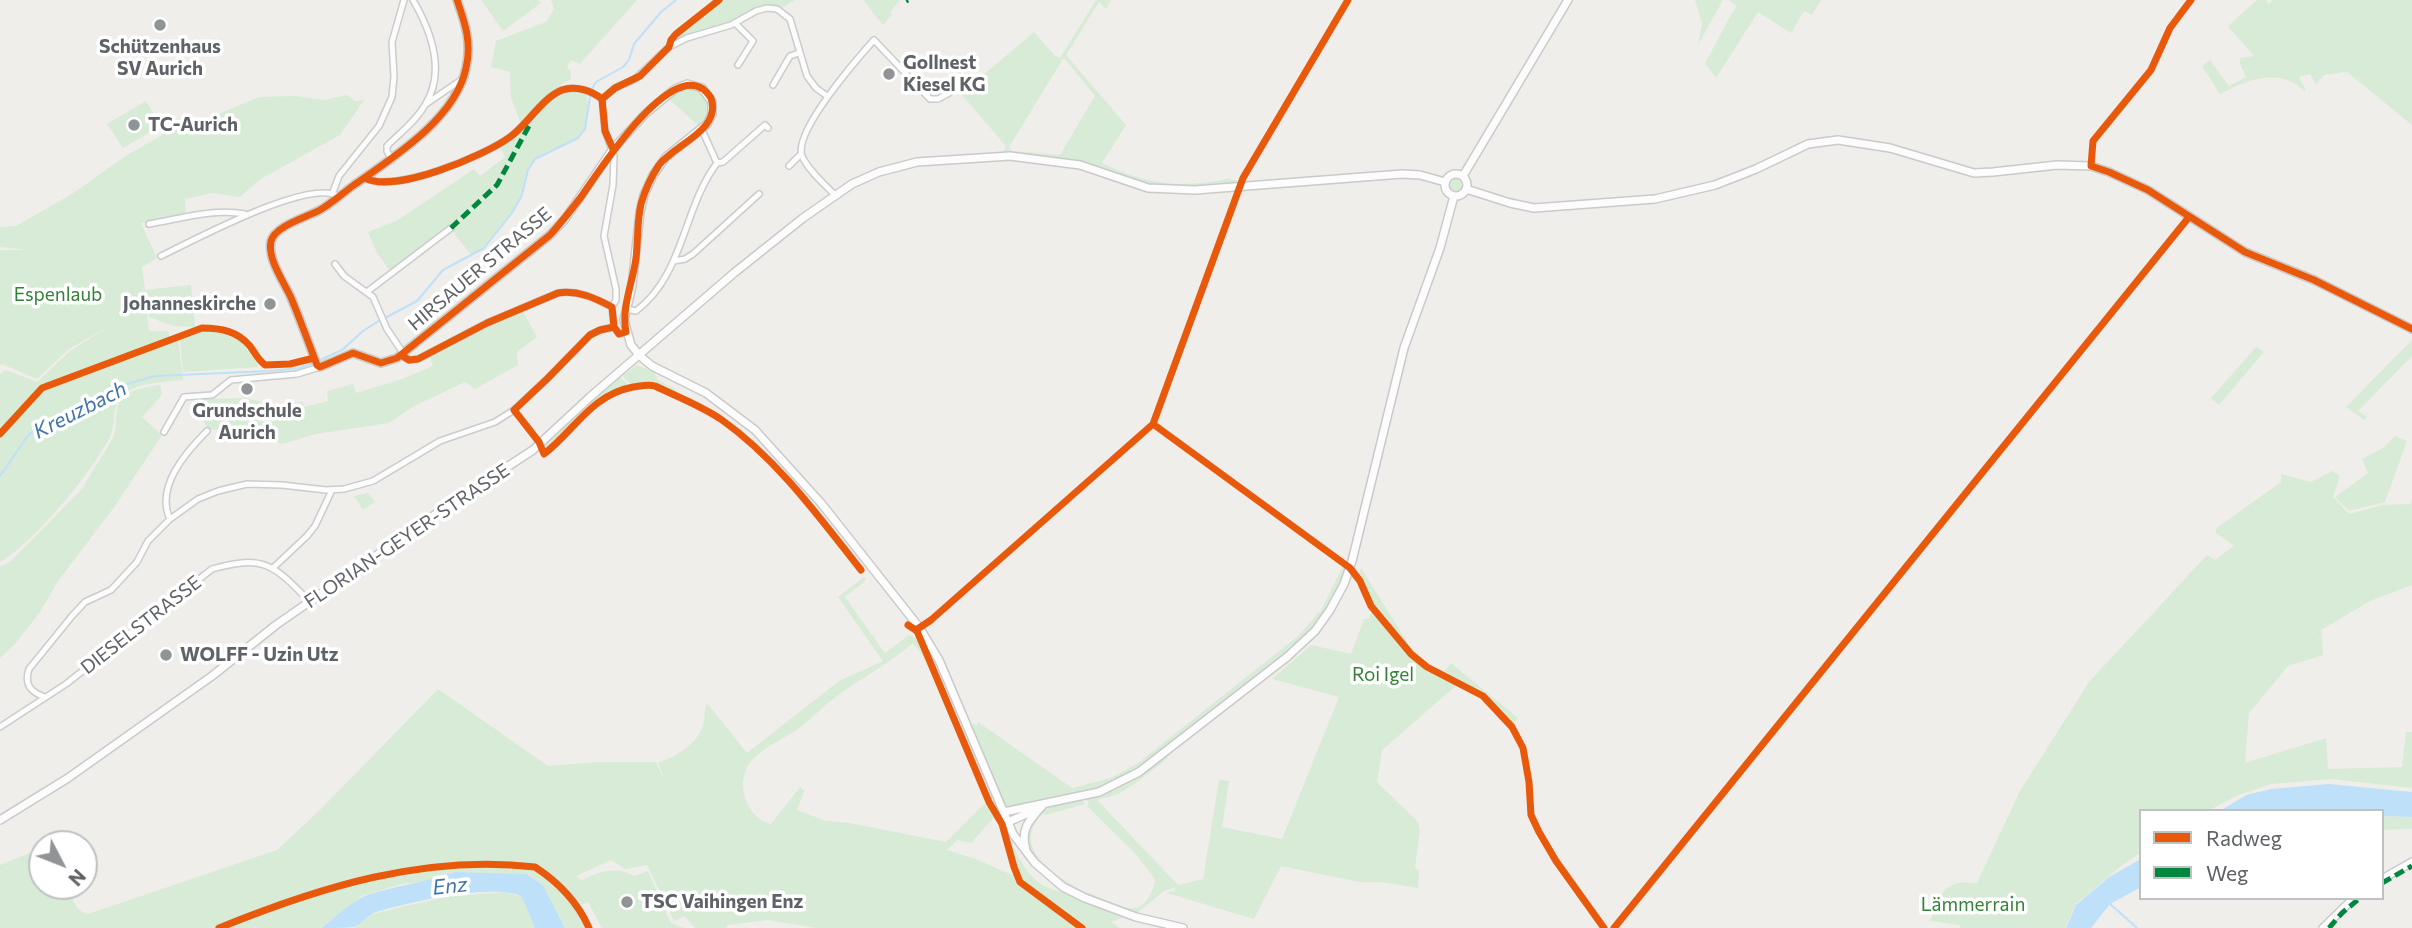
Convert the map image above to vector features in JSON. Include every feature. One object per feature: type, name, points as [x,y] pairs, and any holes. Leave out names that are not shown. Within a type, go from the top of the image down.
[{"type":"main road","points":[[317,364],[286,284],[276,268],[271,249],[274,234],[317,211],[336,195],[392,160],[440,115],[455,95],[469,43],[467,27],[457,0]]},
{"type":"main road","points":[[1463,176],[1568,0]]},
{"type":"main road","name":"HIRSAUER STRASSE","points":[[317,364],[353,353],[381,363],[390,362],[402,354],[550,235],[570,211],[612,149],[668,93],[687,85],[702,88],[712,102],[711,118],[702,130]]},
{"type":"main road","points":[[702,130],[666,157],[646,189],[640,212],[636,259],[626,309],[626,332],[631,345],[639,356],[656,369],[706,393],[755,430],[821,503],[919,627],[939,660],[1003,812],[1028,856],[1063,887],[1085,898],[1136,917],[1183,928]]},
{"type":"main road","points":[[1466,189],[1534,208],[1655,199],[1715,185],[1808,144],[1838,140],[1890,148],[1974,173],[2057,164],[2088,166],[2109,172],[2148,190],[2245,252],[2314,280],[2412,329]]},
{"type":"main road","name":"FLORIAN-GEYER-STRASSE","points":[[0,820],[68,778],[169,707],[276,625],[533,450],[590,397],[734,273],[834,194],[868,176],[905,164],[985,156],[1023,156],[1080,165],[1137,186],[1162,190],[1195,190],[1402,174],[1420,175],[1445,182]]},
{"type":"main road","points":[[1451,175],[1463,176],[1466,189],[1462,194],[1454,196],[1446,191],[1445,182],[1451,175]]},
{"type":"main road","points":[[1003,812],[1043,806],[1099,792],[1139,772],[1295,650],[1315,631],[1344,584],[1352,561],[1404,348],[1440,248],[1454,196]]},
{"type":"main road","points":[[1008,822],[1043,806]]},
{"type":"main road","points":[[1028,856],[1024,841],[1025,829],[1029,819],[1043,806]]},
{"type":"main road","points":[[2384,878],[2412,862]]},
{"type":"main road","points":[[2323,928],[2352,900]]},
{"type":"street","points":[[161,256],[245,214],[298,198],[336,195],[339,176],[379,126],[392,97],[392,43],[404,0]]},
{"type":"street","points":[[413,0],[431,40],[435,59],[436,76],[426,104]]},
{"type":"street","points":[[600,98],[635,79],[669,47],[735,23],[761,9],[777,9],[787,15],[793,23],[807,76],[816,89],[827,96]]},
{"type":"street","points":[[735,23],[752,41],[738,65]]},
{"type":"street","points":[[789,166],[802,154],[805,137],[827,96],[874,40],[930,99],[938,99],[948,93]]},
{"type":"street","points":[[773,85],[790,56],[799,52]]},
{"type":"street","points":[[392,160],[387,146],[426,104],[461,80]]},
{"type":"street","points":[[365,178],[377,183],[389,183],[444,169],[509,138],[562,90],[576,88],[600,98]]},
{"type":"street","points":[[600,98],[605,131],[612,149],[613,185],[604,236],[616,289],[612,307],[614,327],[619,334],[626,332]]},
{"type":"street","points":[[626,309],[636,311],[648,302],[659,288],[674,261],[707,176],[717,163],[723,162],[765,125],[768,128]]},
{"type":"street","points":[[702,130],[717,163]]},
{"type":"street","points":[[802,154],[834,194]]},
{"type":"street","points":[[674,261],[694,254],[760,194]]},
{"type":"street","points":[[149,224],[213,213],[245,214]]},
{"type":"street","points":[[368,291],[451,228]]},
{"type":"street","points":[[335,264],[345,276],[368,291],[402,354],[408,360],[418,359],[487,323],[558,293],[568,291],[585,295],[612,307]]},
{"type":"street","points":[[45,697],[30,689],[26,680],[29,669],[54,636],[85,602],[106,593],[130,571],[148,541],[170,519],[198,499],[247,484],[332,490],[373,481],[440,441],[495,422],[514,410],[590,335],[614,327]]},
{"type":"street","points":[[164,432],[184,397],[212,395],[232,380],[297,374],[317,364]]},
{"type":"street","points":[[170,519],[165,502],[171,480],[184,458],[207,430]]},
{"type":"street","points":[[272,568],[315,526],[332,490]]},
{"type":"street","name":"DIESELSTRASSE","points":[[0,727],[66,684],[212,569],[242,561],[253,561],[272,568],[292,583],[310,602]]},
{"type":"green space","points":[[481,0],[538,0],[541,3],[503,31]]},
{"type":"green space","points":[[551,0],[637,0],[580,64],[571,60],[567,68],[571,71],[571,79],[560,85],[561,90],[522,126],[511,98],[510,72],[491,67],[496,41],[546,22],[554,9]]},
{"type":"green space","points":[[720,0],[795,0],[783,7],[760,6],[730,23],[677,39]]},
{"type":"green space","points":[[863,0],[900,0],[883,25]]},
{"type":"green space","points":[[1096,0],[1111,0],[1106,9],[1099,2],[1066,55],[1126,125],[1102,163],[1134,176],[1165,183],[1196,183],[1231,178],[1230,180],[1237,180],[1238,183],[1159,189],[1091,166],[1002,154],[1006,146],[961,94],[1034,32],[1054,55],[1060,58]],"holes":[[[1063,59],[1095,96],[1060,155],[1012,151],[1009,147]]]},
{"type":"green space","points":[[1695,0],[1723,0],[1698,45],[1702,23]]},
{"type":"green space","points":[[1729,0],[1821,0],[1812,15],[1804,11],[1791,33],[1758,12],[1716,78],[1705,63],[1737,6]]},
{"type":"green space","points":[[2257,0],[2266,0],[2269,4],[2273,0],[2412,0],[2412,125],[2347,72],[2324,75],[2316,84],[2310,74],[2299,77],[2306,90],[2304,91],[2295,83],[2274,77],[2252,80],[2220,94],[2202,66],[2210,60],[2229,86],[2246,77],[2240,58],[2254,56],[2228,26]]},
{"type":"green space","points":[[685,89],[701,93],[709,102],[708,114],[700,127],[668,98]]},
{"type":"green space","points":[[574,90],[586,92],[588,111],[584,130],[574,140],[545,152],[533,161],[513,210],[487,243],[472,256],[451,229],[491,192],[450,228],[390,271],[376,251],[368,232],[396,221],[474,169],[480,176],[505,157],[499,145],[544,106]]},
{"type":"green space","name":"Espenlaub","points":[[347,95],[355,101],[364,100],[340,135],[259,180],[240,197],[212,193],[185,199],[186,216],[141,223],[157,258],[142,267],[145,290],[191,285],[195,327],[173,326],[149,317],[145,292],[149,331],[168,331],[170,341],[178,340],[183,380],[134,388],[121,397],[116,406],[110,437],[90,469],[45,523],[14,553],[0,562],[0,374],[6,370],[37,382],[70,351],[108,327],[69,349],[37,379],[2,364],[0,366],[0,250],[30,250],[0,247],[0,227],[16,226],[72,194],[127,155],[173,129],[202,121],[259,97],[294,96],[325,100]]},
{"type":"green space","name":"TC-Aurich","points":[[146,101],[161,126],[123,148],[107,124]]},
{"type":"green space","points":[[1451,176],[1459,176],[1464,185],[1462,192],[1451,194],[1446,189],[1446,181]]},
{"type":"green space","points":[[522,310],[537,337],[517,352],[518,365],[475,389],[465,382],[414,406],[389,423],[316,434],[282,444],[250,434],[208,429],[194,404],[194,399],[245,398],[271,404],[303,402],[304,407],[328,401],[327,391],[353,384],[356,393],[433,366],[430,355],[488,324]]},
{"type":"green space","points":[[216,331],[230,335],[249,347],[258,367],[183,372],[180,340],[198,333]]},
{"type":"green space","points":[[2412,340],[2412,356],[2358,411],[2367,417],[2364,420],[2346,407]]},
{"type":"green space","points":[[2256,347],[2264,352],[2219,405],[2211,398]]},
{"type":"green space","points":[[636,365],[653,371],[658,380],[677,390],[675,394],[654,384],[630,383],[623,376]]},
{"type":"green space","points":[[620,377],[630,387],[605,396],[545,450],[544,445],[601,391]]},
{"type":"green space","points":[[160,385],[162,395],[142,417],[162,435],[115,506],[58,581],[40,612],[15,644],[0,658],[0,567],[11,561],[81,490],[113,438],[117,409],[123,398],[134,391]]},
{"type":"green space","points":[[2395,436],[2407,441],[2385,502],[2349,511],[2335,497],[2368,473],[2362,459],[2383,448]]},
{"type":"green space","name":"Lämmerrain","points":[[2332,471],[2340,476],[2333,497],[2349,514],[2382,505],[2410,504],[2412,500],[2412,585],[2370,601],[2321,630],[2322,635],[2312,644],[2322,636],[2323,655],[2288,666],[2249,713],[2245,763],[2326,738],[2328,769],[2402,767],[2406,732],[2412,732],[2412,788],[2331,779],[2271,784],[2236,796],[2212,809],[2139,809],[2139,853],[2076,904],[2065,928],[1960,928],[1960,925],[1930,921],[1945,890],[1957,883],[1977,883],[2020,791],[2089,682],[2207,555],[2215,560],[2234,546],[2215,532],[2218,527],[2281,482],[2281,474],[2311,482]]},
{"type":"green space","points":[[368,493],[375,502],[363,510],[354,496]]},
{"type":"green space","points":[[1343,566],[1346,570],[1327,611],[1301,641],[1140,769],[1112,784],[1087,793],[1010,808],[1005,805],[972,728],[973,723],[977,726],[978,722],[1072,788],[1111,778],[1138,763],[1297,637],[1321,610]]},
{"type":"green space","points":[[1361,568],[1416,656],[1372,602],[1359,575]]},
{"type":"green space","points":[[866,578],[845,597],[885,653],[909,635],[919,642],[930,662],[928,663],[913,643],[754,758],[744,775],[743,786],[744,796],[754,814],[771,824],[800,787],[804,791],[797,810],[826,821],[850,823],[946,842],[984,804],[989,805],[995,816],[971,843],[957,840],[947,850],[1012,875],[1017,871],[1009,842],[1011,841],[1025,868],[1037,882],[1045,887],[1066,892],[1122,918],[1111,922],[1120,928],[816,928],[768,920],[727,925],[726,928],[695,928],[684,916],[674,921],[647,865],[625,869],[611,860],[576,876],[581,881],[607,871],[621,871],[634,876],[648,871],[671,923],[684,928],[602,928],[588,902],[579,906],[560,887],[572,901],[585,928],[565,928],[543,885],[528,874],[454,872],[431,881],[401,884],[362,896],[320,928],[0,928],[0,865],[28,854],[28,900],[74,900],[80,910],[88,914],[277,850],[321,809],[438,689],[548,766],[597,762],[656,762],[666,783],[658,762],[678,754],[696,739],[703,726],[707,703],[747,753],[839,681],[883,661],[838,597]]},
{"type":"green space","name":"Roi Igel","points":[[1373,609],[1416,661],[1457,685],[1382,750],[1377,782],[1418,822],[1420,831],[1415,867],[1419,871],[1418,888],[1382,882],[1359,882],[1281,866],[1254,919],[1167,893],[1176,887],[1164,891],[1136,914],[1074,890],[1037,860],[1027,840],[1033,819],[1052,805],[1081,799],[1085,804],[1046,815],[1043,813],[1033,828],[1031,842],[1037,856],[1063,879],[1095,896],[1129,908],[1143,904],[1152,892],[1155,879],[1135,853],[1087,806],[1089,804],[1086,798],[1116,788],[1166,756],[1168,758],[1136,783],[1118,794],[1097,800],[1178,885],[1203,879],[1219,780],[1229,781],[1222,827],[1282,839],[1339,697],[1272,679],[1311,645],[1351,654],[1364,619],[1368,619]]},
{"type":"green space","points":[[1451,663],[1518,718],[1513,724],[1482,695],[1445,676],[1443,673]]},
{"type":"green space","points":[[2384,816],[2412,817],[2412,829],[2384,830]]},
{"type":"green space","points":[[503,892],[522,897],[535,928],[354,928],[373,914],[405,906],[446,897]]},
{"type":"water","points":[[2329,784],[2412,792],[2412,817],[2384,816],[2384,809],[2223,809],[2246,795],[2271,789]]},
{"type":"water","points":[[2139,860],[2139,888],[2110,904],[2091,928],[2066,928],[2076,905],[2109,877]]},
{"type":"water","name":"Enz","points":[[455,872],[527,874],[543,885],[565,928],[535,928],[522,897],[492,892],[429,899],[373,913],[354,927],[321,928],[365,896]]},
{"type":"waterway","name":"Kreuzbach","points":[[385,318],[417,301],[443,270],[484,248],[512,213],[522,195],[528,170],[535,159],[578,138],[585,129],[591,91],[596,82],[623,67],[629,60],[634,44],[661,12],[676,0]]},
{"type":"waterway","name":"Kreuzbach","points":[[318,361],[342,350],[380,320]]},
{"type":"waterway","name":"Kreuzbach","points":[[0,476],[29,434],[120,386],[155,376],[270,371],[300,368],[313,363]]},
{"type":"waterway","points":[[2109,903],[2137,928]]},
{"type":"marked path","points":[[451,228],[497,185],[530,124]]},
{"type":"marked path","points":[[2384,882],[2412,866]]},
{"type":"marked path","points":[[2329,928],[2358,900]]},
{"type":"cycle path","points":[[457,0],[467,33],[468,59],[460,86],[437,120],[404,149],[320,210],[285,226],[271,241],[274,264],[292,300],[317,365],[320,367],[353,353],[381,363],[397,358],[550,235],[621,141],[660,100],[679,88],[697,86],[711,98],[713,109],[704,128],[659,165],[646,189],[641,204],[636,258],[626,304],[626,332],[619,334],[614,327],[590,335],[514,410],[539,442],[544,454],[584,414],[618,391],[652,385],[681,398],[722,420],[780,471],[861,570]]},
{"type":"cycle path","points":[[602,99],[615,88],[640,76],[669,47],[676,34],[719,0]]},
{"type":"cycle path","points":[[916,630],[931,620],[1153,424],[1243,178],[1348,0]]},
{"type":"cycle path","points":[[2191,0],[2170,28],[2151,70],[2093,141],[2091,166],[2148,190],[2245,252],[2314,280],[2412,329]]},
{"type":"cycle path","points":[[365,178],[378,182],[396,181],[460,163],[510,137],[548,99],[562,90],[573,88],[602,99],[605,131],[613,149]]},
{"type":"cycle path","points":[[1614,928],[2189,217]]},
{"type":"cycle path","points":[[401,355],[409,360],[418,359],[487,323],[565,292],[593,298],[612,307],[614,327]]},
{"type":"cycle path","points":[[0,434],[42,388],[202,328],[222,330],[240,337],[265,365],[290,364],[314,358]]},
{"type":"cycle path","points":[[1153,424],[1350,568],[1360,581],[1371,606],[1411,654],[1427,667],[1483,696],[1512,727],[1523,748],[1531,815],[1556,861],[1604,928]]},
{"type":"cycle path","points":[[908,625],[917,631],[989,802],[1002,824],[1020,882],[1082,928]]},
{"type":"cycle path","points":[[219,928],[296,899],[374,877],[453,865],[494,864],[535,867],[552,879],[566,894],[589,928]]},
{"type":"place","name":"Schützenhaus SV Aurich","points":[[160,25]]},
{"type":"place","name":"Gollnest Kiesel KG","points":[[889,74]]},
{"type":"place","name":"TC-Aurich","points":[[134,125]]},
{"type":"place","name":"Johanneskirche","points":[[270,304]]},
{"type":"place","name":"Grundschule Aurich","points":[[247,389]]},
{"type":"place","name":"WOLFF - Uzin Utz","points":[[166,655]]},
{"type":"place","name":"TSC Vaihingen Enz","points":[[627,902]]}]
